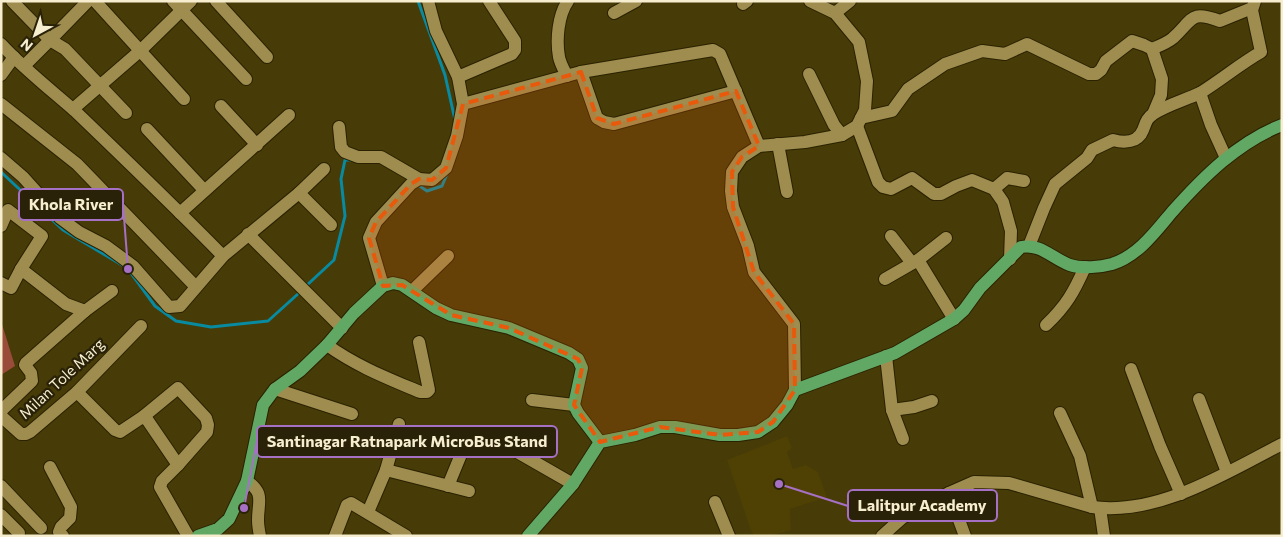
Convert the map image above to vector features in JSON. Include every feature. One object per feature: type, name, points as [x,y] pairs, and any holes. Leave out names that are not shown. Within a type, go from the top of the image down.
[{"type":"main road","points":[[528,536],[573,484],[600,442],[635,435],[660,427],[675,427],[720,435],[758,432],[773,422],[796,390],[886,356],[954,319],[964,310],[980,288],[1021,247],[1029,246],[1039,249],[1071,265],[1085,267],[1110,264],[1136,250],[1159,229],[1171,213],[1221,161],[1258,137],[1282,125]]},
{"type":"main road","points":[[198,536],[218,529],[229,519],[247,481],[263,405],[275,389],[300,371],[327,345],[354,313],[384,286],[393,282],[412,291],[436,308],[451,314],[510,328],[569,353],[578,359],[582,368],[574,405],[600,442]]},
{"type":"street","points":[[12,1],[50,40],[65,49],[126,113]]},
{"type":"street","points":[[24,66],[88,1]]},
{"type":"street","points":[[95,1],[184,99]]},
{"type":"street","points":[[73,110],[140,50],[177,6],[191,1]]},
{"type":"street","points":[[216,1],[267,57]]},
{"type":"street","points":[[340,127],[341,147],[345,152],[358,157],[380,157],[419,178],[432,180],[446,168],[458,136],[463,104],[458,77],[436,31],[428,1]]},
{"type":"street","points":[[458,77],[512,54],[514,50],[515,41],[488,1]]},
{"type":"street","points":[[567,76],[559,58],[558,40],[560,19],[568,1]]},
{"type":"street","points":[[614,13],[636,1]]},
{"type":"street","points":[[810,1],[835,13],[858,42],[867,81],[865,110],[859,122],[878,182],[883,187],[891,189],[912,178],[934,194],[941,194],[972,180],[994,189],[1003,202],[1011,231],[1010,259]]},
{"type":"street","points":[[835,13],[850,1]]},
{"type":"street","points":[[1152,49],[1171,39],[1193,17],[1203,15],[1220,21],[1253,4],[1261,52],[1200,93],[1152,114]]},
{"type":"street","points":[[177,6],[246,79]]},
{"type":"street","points":[[796,390],[794,324],[754,272],[748,246],[733,207],[731,191],[732,172],[742,157],[759,146],[805,142],[842,135],[859,122],[892,111],[908,89],[945,64],[982,51],[1005,54],[1027,44],[1088,74],[1096,74],[1101,70],[1106,61],[1132,41],[1152,49],[1162,79],[1161,95],[1152,114],[1145,122],[1141,134],[1133,141],[1122,143],[1113,140],[1092,150],[1087,158],[1055,184],[1029,246]]},
{"type":"street","points":[[1,44],[14,58],[73,110],[223,256]]},
{"type":"street","points":[[463,104],[581,72],[714,50],[720,54],[759,146]]},
{"type":"street","points":[[1,75],[14,58]]},
{"type":"street","points":[[581,72],[598,118],[604,122],[614,124],[736,90]]},
{"type":"street","points":[[809,74],[834,125],[842,135]]},
{"type":"street","points":[[1200,93],[1208,119],[1226,158]]},
{"type":"street","points":[[1,104],[77,164],[196,287]]},
{"type":"street","points":[[221,106],[257,145]]},
{"type":"street","points":[[180,213],[289,115]]},
{"type":"street","points":[[147,129],[204,190]]},
{"type":"street","points":[[778,144],[787,192]]},
{"type":"street","points":[[1,158],[22,177],[60,218],[79,232],[106,246],[133,266],[169,307],[180,306],[223,256],[299,193],[324,169]]},
{"type":"street","points":[[384,286],[369,238],[376,222],[411,184],[419,178]]},
{"type":"street","points":[[994,189],[1007,178],[1024,181]]},
{"type":"street","points":[[299,193],[331,225]]},
{"type":"street","points":[[1,226],[8,210],[42,236],[11,288],[1,283]]},
{"type":"street","points":[[248,234],[342,328]]},
{"type":"street","points":[[891,236],[915,261],[954,319]]},
{"type":"street","points":[[885,279],[915,261],[946,238]]},
{"type":"street","points":[[412,291],[448,256]]},
{"type":"street","points":[[1046,325],[1062,310],[1075,290],[1085,267]]},
{"type":"street","points":[[21,269],[66,304],[85,311],[112,291]]},
{"type":"street","name":"Milan Tole Marg","points":[[1,411],[33,379],[25,365],[26,363],[85,311]]},
{"type":"street","name":"Milan Tole Marg","points":[[1,416],[21,434],[26,434],[77,392],[142,326]]},
{"type":"street","points":[[327,345],[365,369],[420,392],[427,392],[429,390],[419,342]]},
{"type":"street","points":[[886,356],[892,410],[903,439]]},
{"type":"street","points":[[1130,369],[1181,494]]},
{"type":"street","points":[[77,392],[115,430],[120,432],[144,416],[178,388],[206,418],[206,432],[162,481],[160,487],[188,536]]},
{"type":"street","points":[[275,389],[352,414]]},
{"type":"street","points":[[1199,398],[1227,472]]},
{"type":"street","points":[[532,400],[574,405]]},
{"type":"street","points":[[892,410],[914,407],[932,401]]},
{"type":"street","points":[[1060,413],[1080,456],[1104,536]]},
{"type":"street","points":[[144,416],[178,465]]},
{"type":"street","points":[[368,512],[386,470],[399,424]]},
{"type":"street","points":[[448,486],[462,452],[480,434],[484,433],[573,484]]},
{"type":"street","points":[[882,536],[902,518],[974,482],[1009,482],[1096,507],[1133,506],[1181,494],[1282,444]]},
{"type":"street","points":[[50,467],[71,507],[70,518],[61,527],[59,532],[63,536]]},
{"type":"street","points":[[386,470],[469,491]]},
{"type":"street","points":[[247,481],[256,488],[261,499],[258,521],[260,536]]},
{"type":"street","points":[[3,492],[41,528]]},
{"type":"street","points":[[949,493],[965,536]]},
{"type":"street","points":[[715,502],[729,536]]},
{"type":"street","points":[[335,536],[347,505],[351,503],[406,536]]},
{"type":"street","points":[[1,515],[19,533]]},
{"type":"highlighted area","points":[[581,72],[597,118],[614,124],[736,91],[759,146],[742,157],[732,172],[733,207],[754,272],[794,324],[795,390],[773,422],[758,432],[720,435],[660,427],[600,442],[574,405],[582,368],[578,359],[509,328],[451,315],[402,285],[383,286],[369,238],[376,222],[411,184],[419,179],[432,180],[446,168],[463,104]]},
{"type":"shaded area","points":[[1,321],[15,366],[1,375]]},
{"type":"shaded area","points":[[787,436],[792,448],[787,452],[793,469],[806,465],[818,472],[827,497],[790,509],[791,530],[770,536],[754,536],[727,460]]},
{"type":"waterway","points":[[418,1],[445,75],[455,120]]},
{"type":"waterway","points":[[306,286],[334,260],[345,216],[341,179],[345,160],[351,160]]},
{"type":"waterway","points":[[1,172],[63,230],[122,265]]},
{"type":"waterway","points":[[418,185],[427,191],[442,186],[447,174]]},
{"type":"waterway","points":[[131,273],[155,306],[176,321],[211,327],[268,321],[299,293]]},
{"type":"place","name":"Khola River","points":[[128,269]]},
{"type":"place","name":"Lalitpur Academy","points":[[779,484]]},
{"type":"place","name":"Santinagar Ratnapark MicroBus Stand","points":[[244,508]]}]
